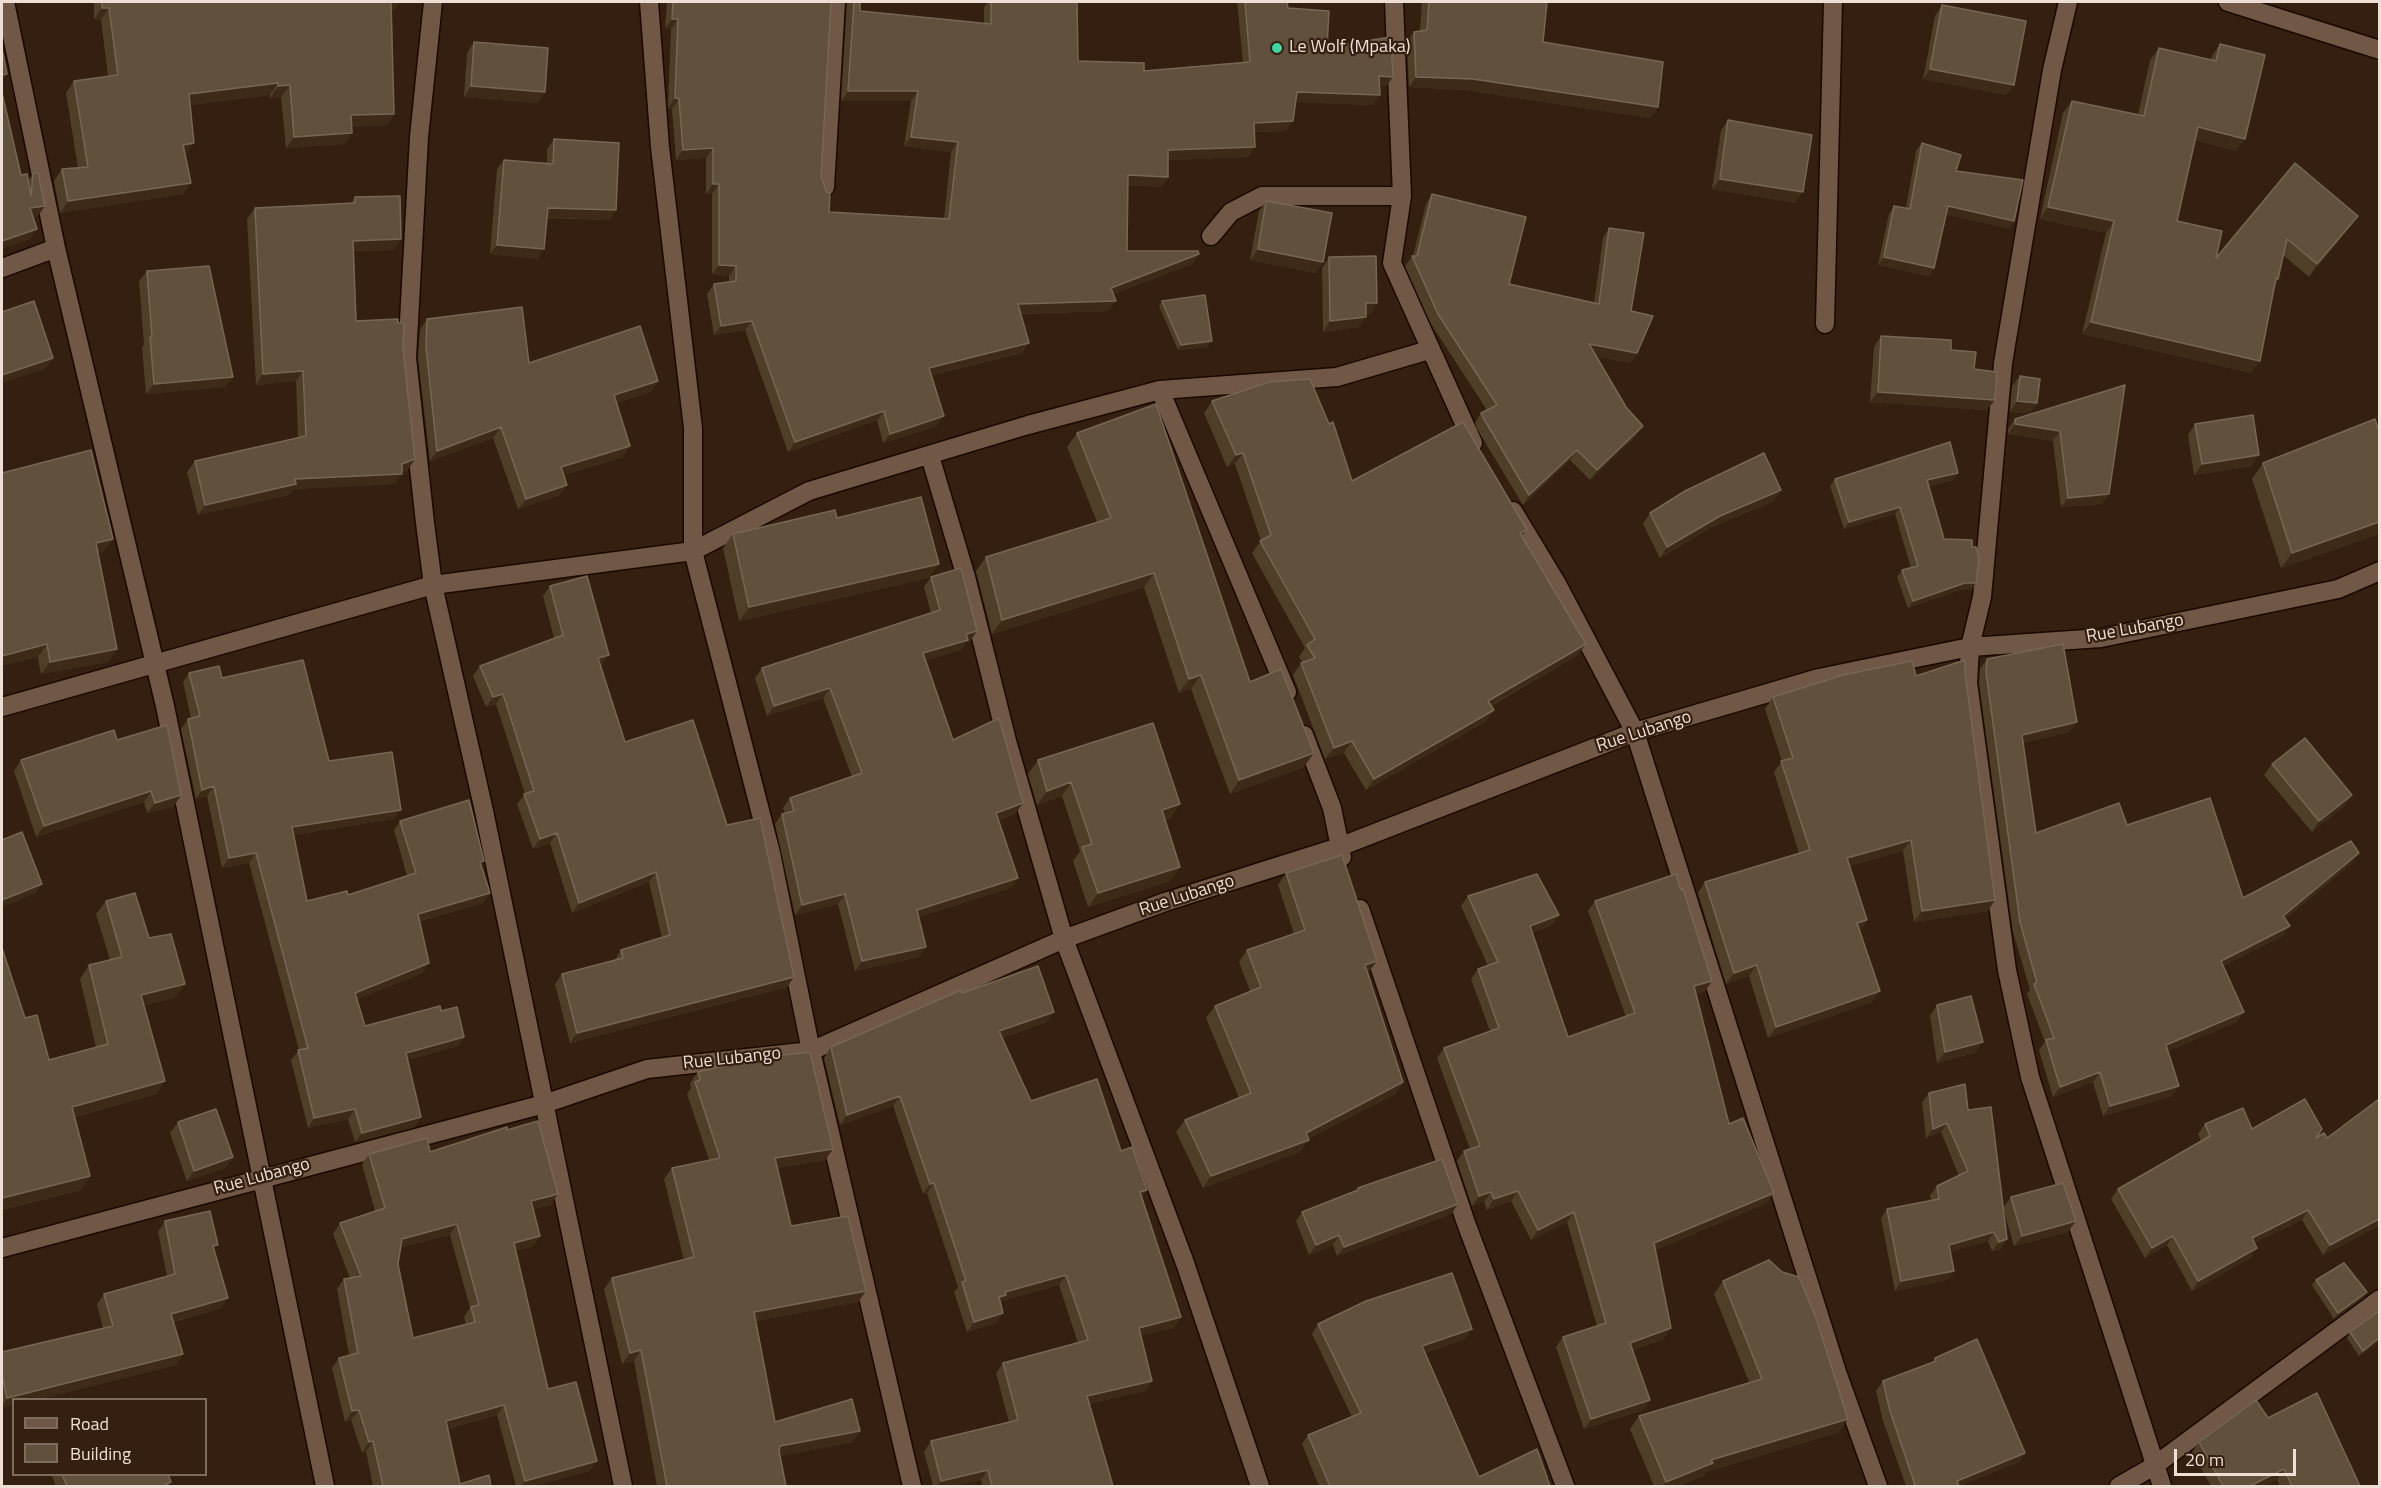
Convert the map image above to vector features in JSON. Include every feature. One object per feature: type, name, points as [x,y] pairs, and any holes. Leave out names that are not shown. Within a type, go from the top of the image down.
[{"type":"street","points":[[5,2],[56,248],[155,664],[264,1177],[325,1486]]},
{"type":"street","points":[[433,2],[419,137],[407,358],[433,585],[484,811],[623,1486]]},
{"type":"street","points":[[649,2],[660,147],[693,428],[693,551],[771,853],[811,1051],[912,1486]]},
{"type":"street","points":[[825,187],[836,2]]},
{"type":"street","points":[[1394,2],[1402,196],[1392,263],[1429,350],[1479,454]]},
{"type":"street","points":[[1825,324],[1833,2]]},
{"type":"street","points":[[2068,2],[2052,70],[2003,363],[1982,597],[1970,647],[1968,683],[2005,959],[2028,1067],[2162,1486]]},
{"type":"street","points":[[2228,2],[2379,50]]},
{"type":"street","points":[[1211,236],[1231,212],[1262,196],[1402,196]]},
{"type":"street","points":[[2,268],[56,248]]},
{"type":"street","points":[[2,707],[433,585],[693,551],[809,492],[1028,425],[1161,390],[1336,377],[1429,350]]},
{"type":"street","points":[[1161,390],[1296,714],[1332,808],[1339,847],[1346,869]]},
{"type":"street","points":[[930,456],[966,578],[1007,741],[1064,939],[1185,1263],[1260,1486]]},
{"type":"street","points":[[1503,494],[1557,584],[1635,732],[1837,1372],[1878,1486]]},
{"type":"street","name":"Rue Lubango","points":[[2,1248],[544,1104],[647,1069],[811,1051],[1064,939],[1165,902],[1339,847],[1635,732],[1819,678],[1970,647],[2101,638],[2338,589],[2379,571]]},
{"type":"street","points":[[1354,892],[1466,1223],[1565,1486]]},
{"type":"street","points":[[2119,1486],[2154,1466],[2379,1299]]},
{"type":"building","points":[[102,2],[391,2],[394,114],[351,115],[352,133],[294,137],[290,85],[278,86],[278,83],[189,94],[194,143],[183,145],[191,183],[68,201],[62,169],[88,167],[74,81],[118,75],[109,8],[102,8]]},
{"type":"building","points":[[673,2],[831,2],[821,177],[827,193],[830,193],[829,212],[949,219],[958,142],[911,137],[918,91],[848,91],[854,2],[860,2],[860,11],[991,24],[991,2],[1077,2],[1078,61],[1144,63],[1144,71],[1250,62],[1245,2],[1287,2],[1288,8],[1329,11],[1327,47],[1391,37],[1393,77],[1379,76],[1380,95],[1297,92],[1293,121],[1254,123],[1255,147],[1168,150],[1168,177],[1128,175],[1127,251],[1198,251],[1199,254],[1111,288],[1116,301],[1018,304],[1029,343],[929,368],[944,416],[890,434],[884,411],[795,442],[752,321],[721,326],[714,284],[736,281],[736,266],[719,265],[719,184],[713,184],[713,148],[683,150],[679,99],[675,98],[678,19],[672,19]]},
{"type":"building","points":[[1429,2],[1547,2],[1543,42],[1663,62],[1658,107],[1473,79],[1416,77],[1414,32],[1427,30]]},
{"type":"building","points":[[1942,5],[2026,21],[2014,85],[1930,69]]},
{"type":"building","points":[[474,42],[548,48],[545,92],[471,86]]},
{"type":"building","points":[[2220,44],[2265,55],[2245,139],[2198,127],[2177,221],[2222,231],[2216,258],[2295,163],[2358,216],[2317,264],[2287,239],[2278,279],[2276,278],[2260,361],[2091,322],[2114,221],[2048,207],[2072,101],[2144,116],[2159,48],[2216,61]]},
{"type":"building","points":[[2,49],[7,74],[2,75]]},
{"type":"building","points":[[2,93],[21,175],[27,174],[31,196],[33,173],[38,173],[45,206],[30,208],[37,229],[2,241]]},
{"type":"building","points":[[1728,120],[1812,135],[1803,192],[1720,179]]},
{"type":"building","points":[[554,139],[619,143],[616,210],[548,208],[544,249],[497,245],[504,160],[553,164]]},
{"type":"building","points":[[1922,143],[1961,155],[1956,171],[2023,180],[2014,221],[1948,206],[1934,268],[1884,257],[1894,206],[1910,209]]},
{"type":"building","points":[[1432,194],[1526,217],[1509,284],[1599,304],[1609,228],[1644,233],[1631,311],[1653,316],[1637,353],[1589,344],[1626,407],[1643,426],[1597,470],[1577,450],[1529,495],[1481,413],[1497,405],[1438,314],[1412,256],[1417,256]]},
{"type":"building","points":[[400,196],[401,239],[353,241],[356,321],[398,319],[398,323],[404,323],[403,349],[415,459],[402,464],[402,474],[295,479],[296,484],[205,505],[195,461],[306,436],[303,371],[263,374],[255,208],[355,203],[355,197]]},
{"type":"building","points":[[1266,201],[1332,213],[1323,262],[1258,249]]},
{"type":"building","points":[[1376,256],[1377,303],[1366,303],[1366,317],[1330,321],[1329,257]]},
{"type":"building","points":[[209,266],[233,377],[154,384],[147,271]]},
{"type":"building","points":[[1205,295],[1212,341],[1181,345],[1162,301]]},
{"type":"building","points":[[34,301],[53,358],[2,375],[2,312]]},
{"type":"building","points":[[522,307],[529,363],[640,326],[658,381],[614,395],[630,446],[561,467],[567,485],[526,499],[501,427],[437,451],[426,347],[427,319]]},
{"type":"building","points":[[1881,336],[1951,340],[1951,350],[1976,352],[1974,369],[1997,372],[1995,400],[1878,392]]},
{"type":"building","points":[[2020,376],[2040,379],[2037,403],[2017,401]]},
{"type":"building","points":[[1310,379],[1329,424],[1333,422],[1352,481],[1463,422],[1527,530],[1520,533],[1586,644],[1488,701],[1494,710],[1374,779],[1352,741],[1334,748],[1301,663],[1315,658],[1307,645],[1315,639],[1260,541],[1271,535],[1243,453],[1236,455],[1212,401],[1269,382]]},
{"type":"building","points":[[2125,385],[2109,494],[2068,498],[2060,431],[2015,424],[2015,419]]},
{"type":"building","points":[[1156,404],[1250,682],[1281,669],[1314,753],[1239,780],[1201,675],[1189,679],[1154,573],[1002,620],[986,557],[1111,518],[1077,433]]},
{"type":"building","points":[[2253,415],[2259,455],[2202,464],[2195,424]]},
{"type":"building","points":[[2375,419],[2379,432],[2379,522],[2292,553],[2263,463]]},
{"type":"building","points":[[1950,442],[1958,473],[1927,480],[1944,539],[1972,540],[1972,547],[1976,547],[1979,559],[1976,583],[1965,583],[1913,601],[1902,570],[1918,566],[1900,507],[1849,522],[1835,479]]},
{"type":"building","points":[[91,450],[113,539],[96,543],[117,649],[50,662],[47,644],[2,656],[2,473]]},
{"type":"building","points":[[1764,453],[1781,490],[1720,516],[1667,547],[1650,513],[1685,491]]},
{"type":"building","points":[[921,497],[939,564],[749,607],[733,534],[835,510],[837,518]]},
{"type":"building","points":[[961,568],[977,631],[966,634],[968,640],[923,653],[953,740],[999,718],[1023,803],[996,813],[1018,878],[917,910],[926,947],[862,961],[845,894],[802,905],[782,814],[794,811],[790,798],[862,773],[830,688],[774,706],[762,668],[940,610],[931,577]]},
{"type":"building","points":[[587,576],[609,655],[598,658],[625,742],[693,720],[727,825],[760,818],[794,977],[577,1033],[562,974],[623,958],[621,950],[670,935],[656,872],[579,903],[557,833],[540,839],[524,794],[534,791],[503,694],[493,697],[480,666],[563,635],[550,586]]},
{"type":"building","points":[[2063,644],[2077,722],[2022,735],[2036,833],[2119,803],[2127,825],[2210,798],[2243,898],[2351,841],[2359,853],[2283,916],[2290,926],[2221,961],[2244,1012],[2166,1045],[2179,1086],[2110,1106],[2100,1072],[2060,1087],[2046,1040],[2054,1038],[2034,984],[2037,983],[2020,922],[1986,672],[1987,659]]},
{"type":"building","points":[[303,660],[329,761],[392,752],[401,810],[292,827],[307,901],[347,891],[348,895],[416,873],[400,821],[469,800],[484,861],[480,862],[490,893],[418,914],[429,963],[355,993],[365,1026],[440,1006],[441,1011],[457,1007],[464,1037],[406,1053],[421,1117],[362,1133],[355,1109],[314,1118],[298,1050],[308,1048],[256,853],[229,858],[214,786],[202,790],[188,719],[200,716],[189,673],[219,666],[222,678]]},
{"type":"building","points":[[1965,660],[1995,900],[1922,911],[1911,840],[1847,858],[1867,920],[1857,923],[1880,991],[1776,1027],[1757,965],[1734,973],[1705,882],[1810,850],[1781,761],[1793,758],[1773,697],[1843,675],[1912,661],[1916,676]]},
{"type":"building","points":[[1153,723],[1180,804],[1162,810],[1180,867],[1098,893],[1082,847],[1092,844],[1071,782],[1047,791],[1038,760]]},
{"type":"building","points":[[167,725],[181,795],[155,803],[151,791],[44,826],[21,760],[114,730],[117,740]]},
{"type":"building","points":[[2305,738],[2352,795],[2319,821],[2272,764]]},
{"type":"building","points":[[22,832],[42,884],[2,900],[2,840]]},
{"type":"building","points":[[1342,855],[1377,961],[1365,965],[1403,1082],[1306,1133],[1309,1140],[1211,1176],[1185,1120],[1251,1093],[1215,1006],[1261,987],[1247,950],[1305,930],[1286,873]]},
{"type":"building","points":[[1537,874],[1559,915],[1530,926],[1568,1037],[1635,1013],[1595,901],[1676,874],[1681,890],[1683,889],[1712,981],[1694,986],[1729,1124],[1743,1118],[1774,1193],[1654,1243],[1671,1328],[1630,1343],[1650,1400],[1591,1419],[1563,1337],[1606,1323],[1574,1212],[1538,1230],[1518,1191],[1494,1199],[1491,1192],[1479,1196],[1464,1151],[1480,1146],[1444,1048],[1499,1028],[1478,969],[1498,962],[1468,896]]},
{"type":"building","points":[[135,893],[149,938],[171,934],[185,984],[141,995],[165,1081],[72,1107],[90,1176],[2,1198],[2,948],[25,1018],[37,1015],[49,1060],[108,1044],[89,965],[122,957],[106,901]]},
{"type":"building","points":[[1038,966],[1054,1012],[999,1031],[1031,1101],[1097,1079],[1121,1151],[1132,1147],[1147,1190],[1140,1192],[1181,1317],[1139,1328],[1152,1381],[1087,1396],[1113,1486],[992,1486],[988,1470],[941,1481],[931,1441],[1018,1420],[1003,1363],[1088,1340],[1066,1275],[1005,1292],[1006,1295],[999,1297],[1003,1313],[974,1322],[962,1282],[966,1281],[934,1183],[930,1184],[900,1096],[847,1115],[831,1047],[961,990],[962,993]]},
{"type":"building","points":[[1971,996],[1983,1042],[1945,1052],[1937,1005]]},
{"type":"building","points":[[810,1052],[833,1149],[775,1158],[791,1226],[848,1216],[866,1291],[754,1312],[775,1422],[852,1399],[860,1431],[780,1446],[786,1486],[667,1486],[641,1350],[630,1353],[612,1278],[694,1257],[672,1168],[720,1158],[695,1082],[700,1080],[698,1072],[758,1058]]},
{"type":"building","points":[[1965,1084],[1968,1110],[1991,1107],[2007,1239],[1999,1242],[1994,1232],[1949,1245],[1954,1271],[1901,1281],[1887,1209],[1939,1199],[1937,1186],[1968,1171],[1947,1123],[1933,1129],[1929,1093]]},
{"type":"building","points":[[2305,1099],[2322,1129],[2316,1138],[2324,1133],[2327,1138],[2379,1099],[2379,1219],[2330,1245],[2308,1210],[2252,1238],[2257,1248],[2198,1281],[2173,1236],[2152,1248],[2118,1189],[2210,1136],[2205,1124],[2243,1108],[2252,1129]]},
{"type":"building","points":[[216,1109],[233,1157],[194,1171],[178,1122]]},
{"type":"building","points":[[538,1121],[558,1194],[531,1201],[540,1236],[514,1243],[548,1389],[576,1382],[597,1461],[525,1481],[504,1405],[446,1421],[460,1484],[489,1475],[491,1486],[383,1486],[373,1441],[369,1442],[359,1410],[352,1411],[339,1358],[358,1353],[344,1279],[361,1276],[340,1223],[385,1208],[369,1154],[427,1138],[430,1152],[507,1127],[507,1130]],"holes":[[[457,1224],[479,1305],[471,1307],[475,1322],[413,1338],[398,1264],[402,1239]]]},
{"type":"building","points":[[1442,1159],[1458,1204],[1344,1247],[1339,1235],[1316,1245],[1302,1212],[1358,1190],[1358,1188]]},
{"type":"building","points":[[2063,1183],[2076,1221],[2022,1236],[2011,1197]]},
{"type":"building","points":[[210,1211],[218,1245],[213,1246],[228,1298],[171,1314],[183,1354],[7,1398],[2,1375],[2,1352],[113,1326],[104,1294],[175,1274],[165,1221]]},
{"type":"building","points":[[1769,1260],[1782,1272],[1799,1277],[1816,1318],[1848,1419],[1711,1460],[1713,1463],[1666,1482],[1639,1416],[1762,1379],[1723,1281]]},
{"type":"building","points":[[2344,1263],[2367,1292],[2338,1313],[2316,1280]]},
{"type":"building","points":[[1452,1273],[1472,1329],[1422,1346],[1479,1477],[1537,1449],[1550,1486],[1330,1486],[1308,1435],[1361,1413],[1318,1324],[1366,1301]]},
{"type":"building","points":[[2379,1311],[2379,1338],[2363,1351],[2350,1332]]},
{"type":"building","points":[[1977,1339],[2025,1453],[1957,1481],[1959,1486],[1912,1486],[1915,1485],[1890,1411],[1883,1381],[1936,1361],[1935,1358]]},
{"type":"building","points":[[2317,1393],[2360,1486],[2292,1486],[2284,1469],[2250,1486],[2223,1486],[2199,1442],[2256,1400],[2268,1418]]},
{"type":"building","points":[[63,1476],[169,1476],[171,1482],[166,1484],[167,1486],[67,1486]]},
{"type":"place","name":"Le Wolf (Mpaka)","points":[[1277,48]]}]
